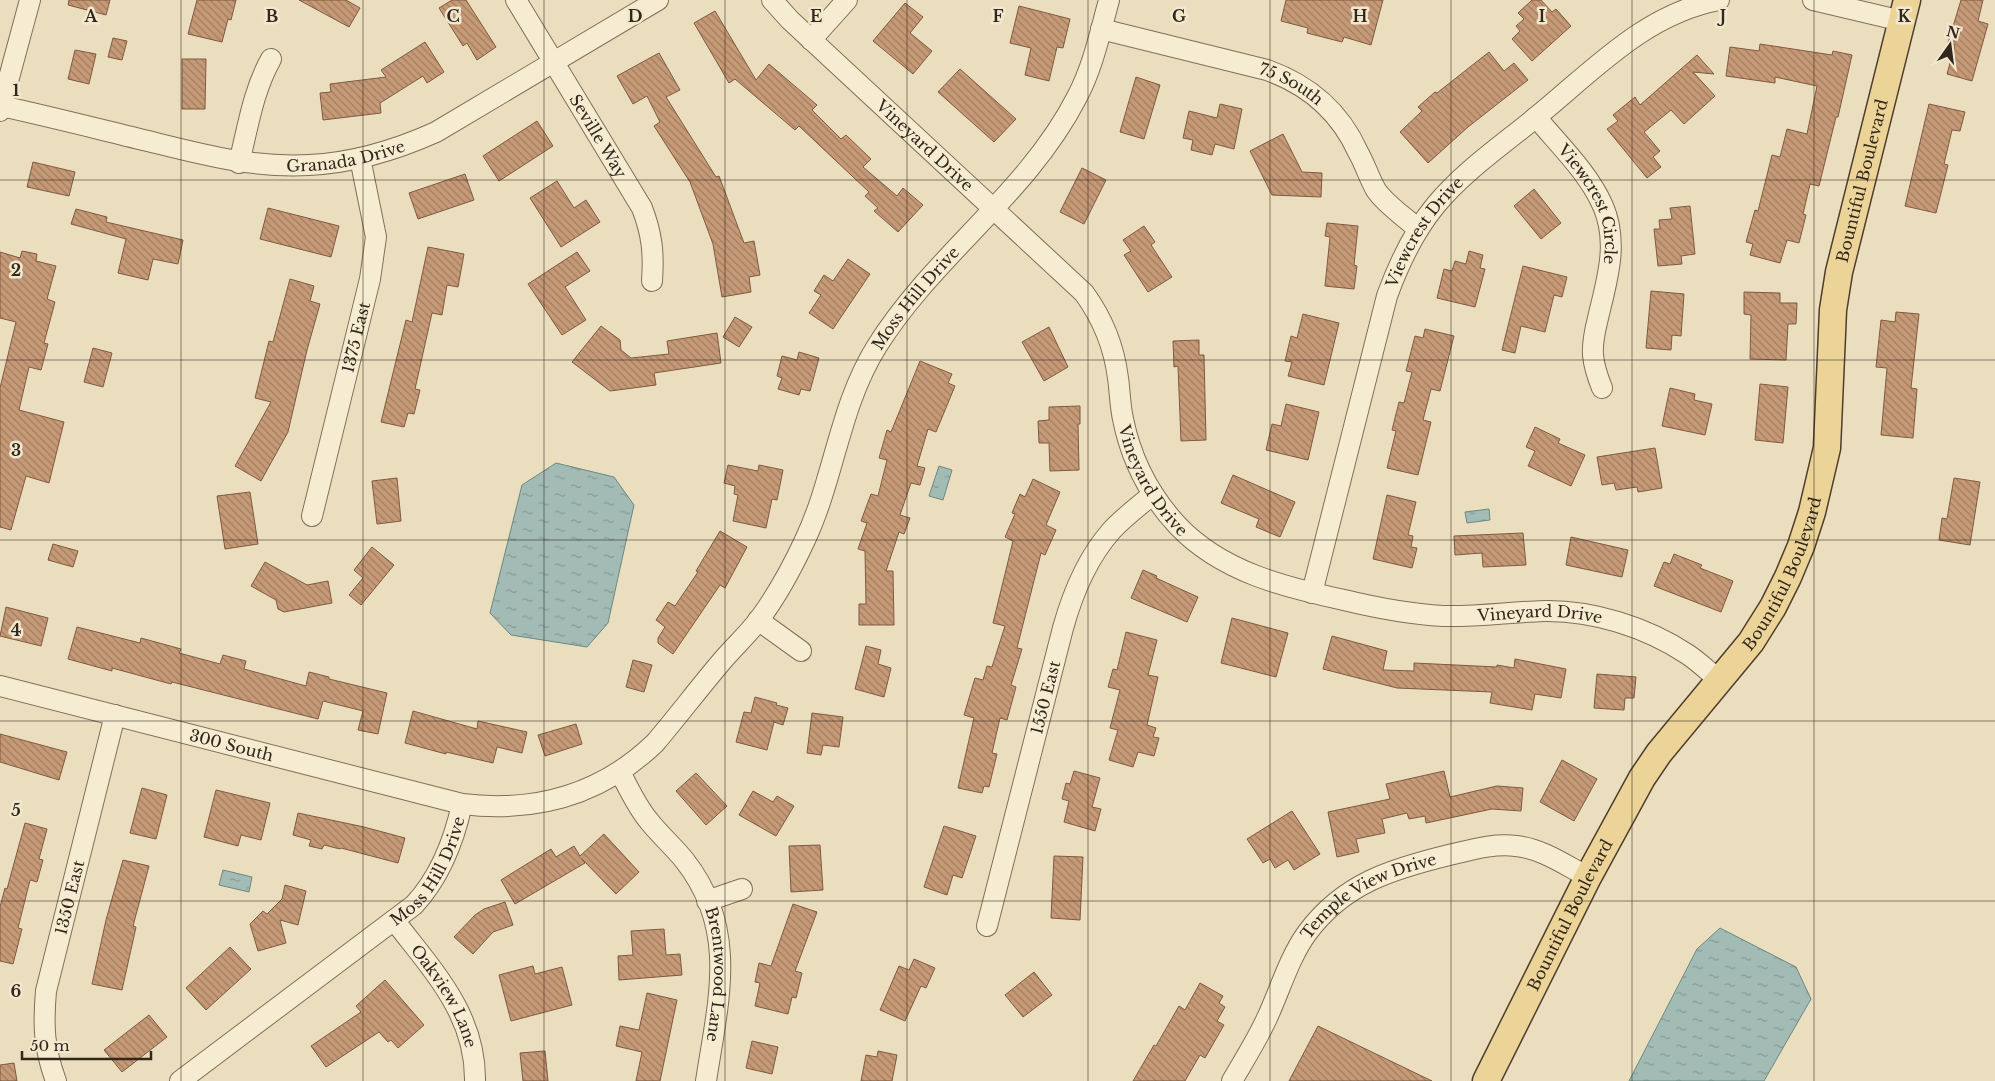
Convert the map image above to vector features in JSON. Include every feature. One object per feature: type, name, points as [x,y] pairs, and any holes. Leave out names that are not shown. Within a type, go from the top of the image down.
[{"type":"main road","name":"Bountiful Boulevard","points":[[1486,1081],[1624,809],[1650,766],[1750,642],[1773,607],[1801,546],[1812,512],[1827,448],[1833,310],[1839,272],[1905,10]]},
{"type":"street","points":[[1,109],[30,0]]},
{"type":"street","name":"Seville Way","points":[[516,0],[642,208],[652,235],[654,259],[652,281]]},
{"type":"street","name":"Granada Drive","points":[[1,109],[239,162],[264,165],[311,165],[360,158],[399,147],[436,132],[658,0]]},
{"type":"street","name":"Vineyard Drive","points":[[772,0],[811,40],[1073,282],[1089,300],[1109,336],[1115,360],[1126,434],[1138,466],[1153,494],[1179,527],[1213,554],[1250,574],[1312,593],[1383,609],[1463,616],[1546,611],[1592,616],[1613,621],[1653,635],[1687,654],[1719,680]]},
{"type":"street","points":[[811,40],[847,0]]},
{"type":"street","name":"Moss Hill Drive","points":[[180,1081],[414,905],[424,895],[436,875],[457,828],[462,804],[502,806],[545,802],[586,790],[620,772],[655,743],[758,620],[794,564],[808,534],[826,485],[843,419],[852,395],[877,346],[915,293],[1033,164],[1066,116],[1078,97],[1086,76],[1108,0]]},
{"type":"street","name":"Viewcrest Drive","points":[[1312,593],[1387,296],[1404,252],[1418,229],[1460,178],[1619,48],[1647,28],[1678,12],[1719,0]]},
{"type":"street","points":[[1813,0],[1905,10]]},
{"type":"street","name":"75 South","points":[[1101,28],[1267,70],[1305,87],[1328,106],[1345,128],[1377,191],[1418,229]]},
{"type":"street","points":[[239,162],[254,98],[264,71],[271,59]]},
{"type":"street","name":"Viewcrest Circle","points":[[1536,117],[1583,172],[1603,207],[1608,225],[1612,242],[1611,258],[1594,338],[1593,355],[1596,372],[1602,388]]},
{"type":"street","name":"1375 East","points":[[312,516],[370,279],[375,250],[374,224],[360,158]]},
{"type":"street","name":"1550 East","points":[[987,926],[1063,628],[1074,592],[1102,543],[1123,519],[1153,494]]},
{"type":"street","points":[[758,620],[801,651]]},
{"type":"street","name":"300 South","points":[[0,686],[462,804]]},
{"type":"street","name":"1350 East","points":[[56,1081],[45,1046],[43,1026],[46,991],[115,715]]},
{"type":"street","name":"Brentwood Lane","points":[[620,772],[640,809],[685,861],[707,901],[718,930],[722,963],[719,998],[706,1081]]},
{"type":"street","name":"Temple View Drive","points":[[1232,1081],[1262,1028],[1294,956],[1306,934],[1328,909],[1364,882],[1409,865],[1477,848],[1504,844],[1544,853],[1588,877]]},
{"type":"street","name":"Brentwood Lane","points":[[707,901],[742,889]]},
{"type":"street","name":"Oakview Lane","points":[[394,920],[444,986],[461,1013],[471,1044],[475,1081]]},
{"type":"water","points":[[556,463],[614,477],[634,505],[608,623],[587,647],[511,635],[490,613],[522,485]]},
{"type":"water","points":[[939,466],[952,470],[943,500],[929,496]]},
{"type":"water","points":[[1489,509],[1490,520],[1467,523],[1465,512]]},
{"type":"water","points":[[223,870],[252,877],[249,892],[219,885]]},
{"type":"water","points":[[1720,928],[1796,967],[1811,999],[1764,1081],[1629,1081],[1697,949]]},
{"type":"building","points":[[69,0],[110,0],[106,15],[68,5]]},
{"type":"building","points":[[197,0],[236,0],[231,20],[228,19],[222,42],[188,34]]},
{"type":"building","points":[[299,0],[346,0],[360,8],[349,27]]},
{"type":"building","points":[[452,0],[466,0],[496,47],[477,60],[467,43],[463,46],[439,8]]},
{"type":"building","points":[[1286,0],[1383,0],[1371,45],[1344,37],[1342,42],[1307,33],[1308,28],[1281,21]]},
{"type":"building","points":[[1532,0],[1541,0],[1552,12],[1556,9],[1571,26],[1532,61],[1512,39],[1520,31],[1516,26],[1524,19],[1518,13]]},
{"type":"building","points":[[1961,0],[1983,0],[1978,21],[1988,24],[1972,81],[1947,74],[1955,45],[1948,43]]},
{"type":"building","points":[[905,3],[923,17],[910,33],[932,51],[913,74],[873,41]]},
{"type":"building","points":[[1019,6],[1070,19],[1063,48],[1057,47],[1049,81],[1025,75],[1031,48],[1010,43]]},
{"type":"building","points":[[715,11],[756,80],[769,64],[817,105],[812,110],[841,139],[846,135],[871,159],[863,167],[897,196],[903,188],[923,205],[898,232],[874,211],[878,208],[865,196],[869,192],[799,126],[795,130],[735,79],[729,83],[694,23]]},
{"type":"building","points":[[113,38],[127,41],[122,60],[108,57]]},
{"type":"building","points":[[425,42],[444,72],[427,83],[423,76],[380,103],[381,113],[323,120],[320,93],[331,92],[330,84],[386,77],[381,70]]},
{"type":"building","points":[[1760,44],[1832,55],[1833,51],[1852,55],[1838,117],[1836,117],[1819,186],[1810,184],[1803,214],[1806,215],[1799,243],[1787,240],[1780,263],[1750,255],[1753,244],[1746,242],[1755,210],[1758,211],[1772,155],[1780,157],[1787,129],[1807,134],[1817,86],[1775,77],[1775,83],[1726,76],[1730,47],[1759,51]]},
{"type":"building","points":[[75,50],[96,54],[89,84],[68,79]]},
{"type":"building","points":[[1489,52],[1504,71],[1514,63],[1528,80],[1468,127],[1428,163],[1400,132],[1422,111],[1418,107]]},
{"type":"building","points":[[659,53],[680,90],[666,97],[716,177],[719,176],[744,243],[754,241],[760,275],[749,277],[751,292],[722,297],[713,244],[690,182],[654,126],[660,122],[647,96],[633,104],[617,76]]},
{"type":"building","points":[[1697,55],[1714,74],[1693,72],[1715,96],[1684,124],[1671,110],[1644,132],[1660,151],[1653,157],[1661,167],[1647,178],[1607,129],[1618,121],[1613,115],[1635,97],[1640,105]]},
{"type":"building","points":[[182,59],[206,59],[205,109],[182,109]]},
{"type":"building","points":[[960,69],[1016,119],[994,142],[938,92]]},
{"type":"building","points":[[1136,77],[1160,85],[1144,139],[1120,132]]},
{"type":"building","points":[[1220,104],[1242,109],[1234,149],[1215,144],[1212,155],[1191,150],[1193,140],[1183,138],[1189,111],[1217,118]]},
{"type":"building","points":[[1929,104],[1965,112],[1960,131],[1952,130],[1944,164],[1948,165],[1936,213],[1905,206]]},
{"type":"building","points":[[537,121],[553,146],[499,181],[483,156]]},
{"type":"building","points":[[1283,134],[1302,172],[1322,173],[1321,197],[1272,195],[1250,151]]},
{"type":"building","points":[[33,162],[75,172],[69,196],[27,187]]},
{"type":"building","points":[[1082,168],[1106,180],[1084,224],[1060,212]]},
{"type":"building","points":[[465,174],[474,200],[418,219],[409,193]]},
{"type":"building","points":[[557,181],[574,208],[586,200],[600,222],[561,247],[530,198]]},
{"type":"building","points":[[1534,189],[1561,223],[1541,239],[1514,206]]},
{"type":"building","points":[[1690,206],[1695,254],[1681,256],[1682,264],[1658,266],[1654,229],[1660,229],[1659,220],[1672,219],[1670,208]]},
{"type":"building","points":[[268,208],[339,226],[331,257],[260,239]]},
{"type":"building","points":[[76,209],[107,217],[106,222],[183,240],[178,264],[153,259],[148,280],[118,273],[126,239],[71,224]]},
{"type":"building","points":[[1327,223],[1358,226],[1354,265],[1357,266],[1354,289],[1325,286],[1330,237],[1325,236]]},
{"type":"building","points":[[1144,226],[1155,242],[1151,245],[1172,277],[1148,292],[1124,255],[1131,251],[1123,240]]},
{"type":"building","points":[[428,247],[464,254],[458,287],[447,285],[442,315],[432,313],[415,389],[420,390],[414,414],[408,413],[404,427],[381,422],[406,320],[412,322]]},
{"type":"building","points":[[22,251],[37,254],[36,261],[56,266],[47,299],[55,302],[44,343],[48,344],[41,370],[29,367],[19,410],[64,422],[49,483],[26,476],[11,530],[0,527],[0,388],[16,322],[0,318],[0,252],[20,258]]},
{"type":"building","points":[[1469,251],[1483,255],[1480,268],[1485,269],[1475,307],[1437,298],[1444,269],[1452,271],[1455,261],[1466,264]]},
{"type":"building","points":[[577,252],[590,271],[565,287],[586,320],[562,335],[528,284]]},
{"type":"building","points":[[848,259],[870,274],[833,329],[809,313],[821,295],[814,291],[824,275],[833,281]]},
{"type":"building","points":[[1523,266],[1567,277],[1562,297],[1554,295],[1545,332],[1521,326],[1515,353],[1502,350]]},
{"type":"building","points":[[290,279],[314,286],[310,301],[320,304],[288,432],[261,481],[235,466],[271,402],[255,398],[269,341],[273,342]]},
{"type":"building","points":[[1651,291],[1684,294],[1681,336],[1672,335],[1671,350],[1646,348]]},
{"type":"building","points":[[1744,292],[1780,293],[1780,303],[1797,303],[1796,324],[1788,324],[1786,360],[1750,359],[1751,315],[1744,314]]},
{"type":"building","points":[[1896,312],[1919,314],[1911,388],[1917,389],[1913,438],[1881,435],[1887,368],[1876,367],[1881,320],[1895,322]]},
{"type":"building","points":[[1303,314],[1339,323],[1324,385],[1288,376],[1292,362],[1285,361],[1291,336],[1297,338]]},
{"type":"building","points":[[735,317],[752,327],[739,347],[723,337]]},
{"type":"building","points":[[601,326],[620,340],[621,350],[631,358],[669,354],[667,341],[717,333],[721,363],[654,373],[656,385],[610,391],[572,362]]},
{"type":"building","points":[[1049,327],[1068,367],[1044,381],[1022,342]]},
{"type":"building","points":[[1425,329],[1454,336],[1440,391],[1431,389],[1423,420],[1431,422],[1418,475],[1387,468],[1396,431],[1392,430],[1399,402],[1404,403],[1412,372],[1406,371],[1415,336],[1423,338]]},
{"type":"building","points":[[1199,340],[1199,355],[1204,355],[1206,440],[1181,441],[1178,366],[1174,367],[1173,341]]},
{"type":"building","points":[[93,348],[112,353],[103,387],[84,382]]},
{"type":"building","points":[[799,352],[819,358],[810,391],[801,389],[799,395],[778,389],[782,378],[777,376],[782,356],[797,360]]},
{"type":"building","points":[[920,361],[952,374],[948,383],[955,386],[936,432],[928,429],[917,466],[925,468],[920,485],[911,483],[900,515],[910,518],[904,534],[899,532],[886,571],[893,571],[894,625],[859,625],[859,604],[866,604],[865,551],[858,549],[867,523],[861,521],[871,494],[878,496],[887,460],[879,458],[887,430],[891,432]]},
{"type":"building","points":[[1760,384],[1788,387],[1783,443],[1755,440]]},
{"type":"building","points":[[1670,388],[1695,394],[1694,400],[1712,404],[1705,435],[1662,426]]},
{"type":"building","points":[[1286,404],[1319,412],[1308,460],[1266,450],[1272,424],[1281,426]]},
{"type":"building","points":[[1080,406],[1080,424],[1078,424],[1079,470],[1050,471],[1049,443],[1039,443],[1038,421],[1049,420],[1049,407]]},
{"type":"building","points":[[1535,427],[1560,439],[1558,443],[1585,455],[1571,486],[1528,466],[1535,451],[1526,447]]},
{"type":"building","points":[[1655,448],[1662,488],[1638,492],[1637,487],[1616,490],[1614,483],[1602,485],[1597,457]]},
{"type":"building","points":[[728,465],[758,471],[759,465],[783,470],[777,500],[772,499],[766,528],[733,521],[738,495],[734,494],[735,486],[724,483]]},
{"type":"building","points":[[1233,475],[1295,502],[1280,537],[1256,527],[1259,519],[1221,503]]},
{"type":"building","points":[[397,478],[401,521],[377,524],[372,481]]},
{"type":"building","points":[[1954,478],[1980,482],[1970,545],[1939,540],[1942,518],[1947,519]]},
{"type":"building","points":[[1033,479],[1060,492],[1046,525],[1056,530],[1045,555],[1041,553],[1017,648],[1022,649],[1011,685],[1016,687],[1007,720],[1000,718],[992,753],[997,754],[989,787],[984,786],[982,793],[958,788],[974,718],[964,715],[975,678],[983,680],[987,666],[992,667],[1005,626],[993,623],[1013,541],[1005,537],[1015,514],[1012,513],[1020,494],[1025,497]]},
{"type":"building","points":[[250,492],[258,544],[225,549],[217,496]]},
{"type":"building","points":[[1387,495],[1416,502],[1408,535],[1413,536],[1411,547],[1417,548],[1412,568],[1373,559]]},
{"type":"building","points":[[720,531],[747,547],[725,588],[720,585],[673,654],[658,643],[658,638],[665,627],[656,620],[668,602],[675,606],[698,572],[696,571]]},
{"type":"building","points":[[1523,533],[1526,565],[1483,567],[1482,553],[1455,555],[1454,536]]},
{"type":"building","points":[[1571,537],[1628,550],[1622,577],[1566,565]]},
{"type":"building","points":[[53,544],[78,551],[73,567],[48,560]]},
{"type":"building","points":[[372,547],[394,565],[361,605],[349,595],[363,578],[354,570]]},
{"type":"building","points":[[1674,554],[1702,565],[1700,568],[1733,581],[1721,612],[1654,586],[1664,562],[1670,564]]},
{"type":"building","points":[[265,562],[307,585],[328,581],[332,603],[284,612],[278,609],[276,600],[251,586]]},
{"type":"building","points":[[1143,570],[1198,597],[1187,622],[1131,598]]},
{"type":"building","points":[[6,607],[48,618],[41,646],[0,636]]},
{"type":"building","points":[[1232,618],[1288,633],[1276,677],[1221,663]]},
{"type":"building","points":[[77,627],[140,643],[141,638],[181,649],[179,653],[220,664],[223,655],[246,661],[244,669],[306,686],[309,672],[329,677],[329,679],[387,693],[378,734],[358,730],[363,711],[323,701],[318,719],[172,682],[171,684],[112,668],[112,671],[68,659]]},
{"type":"building","points":[[1126,632],[1157,640],[1148,675],[1158,677],[1147,725],[1156,728],[1153,737],[1159,738],[1154,756],[1138,752],[1133,767],[1109,760],[1118,730],[1110,728],[1120,690],[1108,687],[1113,669],[1117,670]]},
{"type":"building","points":[[1332,636],[1387,651],[1383,670],[1414,671],[1414,663],[1497,667],[1497,665],[1514,668],[1515,659],[1566,669],[1561,698],[1535,694],[1532,710],[1490,703],[1492,692],[1397,688],[1323,669]]},
{"type":"building","points":[[866,646],[881,650],[878,664],[891,668],[884,697],[855,689]]},
{"type":"building","points":[[633,660],[652,665],[644,692],[626,687]]},
{"type":"building","points":[[1597,674],[1636,677],[1634,698],[1625,698],[1624,710],[1594,708]]},
{"type":"building","points":[[755,697],[788,708],[783,725],[774,722],[767,750],[736,742],[744,712],[751,713]]},
{"type":"building","points":[[413,711],[477,729],[478,721],[527,732],[522,753],[497,747],[493,763],[446,752],[446,754],[405,743]]},
{"type":"building","points":[[812,713],[843,717],[839,747],[823,745],[821,755],[807,753]]},
{"type":"building","points":[[576,724],[582,744],[545,756],[538,735]]},
{"type":"building","points":[[0,734],[67,752],[59,780],[0,762]]},
{"type":"building","points":[[1562,760],[1597,779],[1574,821],[1540,802]]},
{"type":"building","points":[[1074,771],[1100,778],[1092,807],[1101,809],[1095,831],[1064,822],[1069,801],[1062,799],[1066,783],[1070,784]]},
{"type":"building","points":[[1444,771],[1450,797],[1497,786],[1523,788],[1521,811],[1492,809],[1426,823],[1425,816],[1409,819],[1407,813],[1382,819],[1385,833],[1356,839],[1359,852],[1337,857],[1328,812],[1390,799],[1386,784]]},
{"type":"building","points":[[696,773],[727,806],[706,825],[676,791]]},
{"type":"building","points":[[142,788],[167,795],[156,839],[130,833]]},
{"type":"building","points":[[216,790],[270,803],[261,840],[241,835],[238,846],[204,837]]},
{"type":"building","points":[[753,791],[773,802],[777,796],[794,806],[776,836],[739,815]]},
{"type":"building","points":[[1292,811],[1320,854],[1294,870],[1288,860],[1275,868],[1270,859],[1263,863],[1247,839]]},
{"type":"building","points":[[298,813],[405,838],[398,863],[341,848],[324,845],[322,849],[309,846],[311,840],[293,835]]},
{"type":"building","points":[[25,823],[47,829],[39,859],[43,860],[37,882],[30,880],[18,928],[22,929],[13,964],[0,961],[0,907],[5,888],[7,889]]},
{"type":"building","points":[[944,826],[976,836],[962,878],[953,875],[947,895],[924,887]]},
{"type":"building","points":[[604,834],[639,872],[616,894],[582,859],[585,863],[515,904],[501,880],[551,849],[556,857],[574,846],[580,856]]},
{"type":"building","points":[[820,845],[823,890],[791,892],[789,846]]},
{"type":"building","points":[[1054,856],[1083,857],[1080,920],[1051,918]]},
{"type":"building","points":[[123,860],[149,866],[133,926],[136,927],[122,990],[92,984],[106,920]]},
{"type":"building","points":[[285,885],[306,891],[298,925],[280,920],[286,943],[258,951],[250,924],[263,911],[267,914],[282,899]]},
{"type":"building","points":[[505,902],[513,925],[493,932],[473,954],[454,937],[475,915],[484,909]]},
{"type":"building","points":[[793,904],[817,912],[795,971],[802,973],[796,998],[792,997],[788,1014],[755,1006],[760,983],[755,982],[759,963],[771,966]]},
{"type":"building","points":[[664,929],[666,955],[680,954],[682,975],[619,980],[618,956],[633,955],[631,931]]},
{"type":"building","points":[[230,947],[251,969],[206,1010],[186,988]]},
{"type":"building","points":[[914,959],[935,968],[926,988],[921,986],[905,1021],[880,1010],[899,966],[909,970]]},
{"type":"building","points":[[533,966],[535,974],[562,967],[572,1005],[511,1021],[499,975]]},
{"type":"building","points":[[1034,972],[1052,995],[1023,1017],[1005,995]]},
{"type":"building","points":[[385,980],[424,1025],[398,1048],[391,1040],[388,1042],[379,1032],[326,1067],[311,1046],[361,1012],[356,1006]]},
{"type":"building","points":[[1200,983],[1223,996],[1219,1003],[1225,1007],[1217,1021],[1224,1025],[1205,1058],[1200,1055],[1185,1081],[1133,1081],[1179,1006],[1185,1010]]},
{"type":"building","points":[[647,993],[677,1000],[660,1081],[636,1081],[642,1052],[616,1046],[620,1026],[639,1030]]},
{"type":"building","points":[[149,1015],[167,1037],[122,1072],[104,1050]]},
{"type":"building","points":[[1318,1026],[1432,1081],[1289,1081]]},
{"type":"building","points":[[752,1041],[778,1047],[772,1074],[746,1068]]},
{"type":"building","points":[[545,1051],[548,1081],[523,1081],[520,1053]]},
{"type":"building","points":[[878,1051],[897,1055],[892,1081],[861,1081],[866,1055],[877,1057]]},
{"type":"building","points":[[14,1063],[17,1081],[0,1081],[0,1065]]}]
